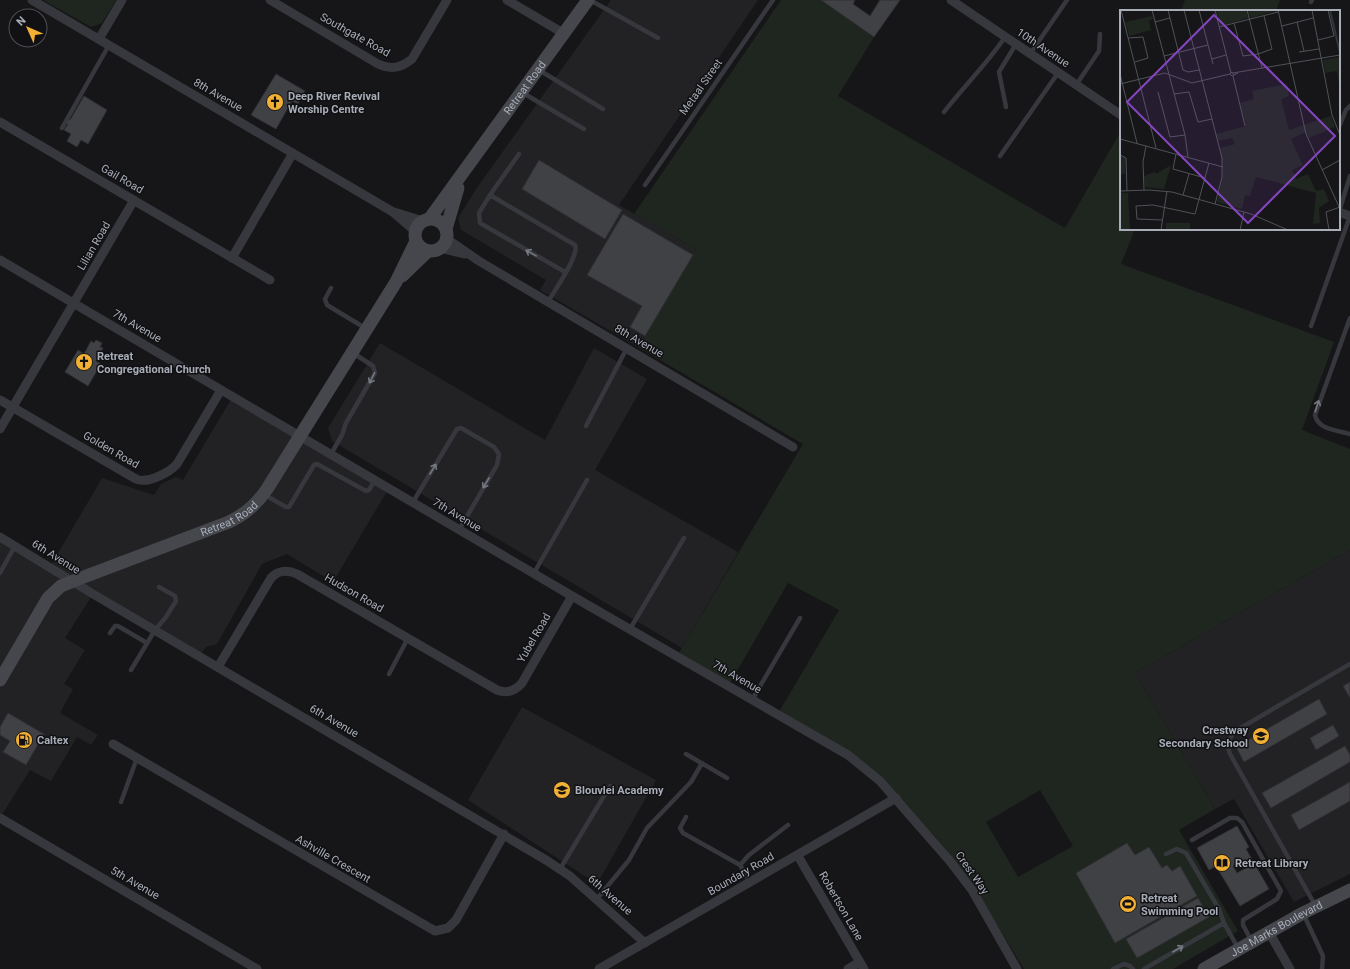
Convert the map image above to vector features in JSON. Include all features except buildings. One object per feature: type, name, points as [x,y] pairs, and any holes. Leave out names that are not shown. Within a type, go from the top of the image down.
[{"type":"main road","name":"Retreat Road","points":[[0,680],[48,598],[61,586],[229,522],[249,510],[264,494],[396,282],[421,228],[463,175],[563,33],[589,0]]},
{"type":"main road","name":"Retreat Road","points":[[396,282],[440,242],[463,175]]},
{"type":"main road","points":[[440,221],[440,242],[420,246],[421,228],[440,221]]},
{"type":"main road","name":"Joe Marks Boulevard","points":[[1204,969],[1315,906],[1350,890]]},
{"type":"street","name":"8th Avenue","points":[[32,0],[421,228]]},
{"type":"street","points":[[99,40],[122,0]]},
{"type":"street","name":"Southgate Road","points":[[270,0],[378,64],[395,68],[407,64],[412,59],[448,0]]},
{"type":"street","points":[[507,0],[563,33]]},
{"type":"street","name":"10th Avenue","points":[[955,1],[1005,37],[1120,114]]},
{"type":"street","name":"Gail Road","points":[[0,122],[270,280]]},
{"type":"street","points":[[232,258],[293,153]]},
{"type":"street","name":"Lilian Road","points":[[0,429],[134,200]]},
{"type":"street","points":[[1340,212],[1350,216]]},
{"type":"street","name":"8th Avenue","points":[[440,242],[472,256],[793,447]]},
{"type":"street","name":"7th Avenue","points":[[0,260],[534,574],[848,755],[874,775],[896,798]]},
{"type":"street","name":"Golden Road","points":[[0,400],[136,479],[143,481],[171,469],[177,464],[221,390]]},
{"type":"street","name":"6th Avenue","points":[[0,537],[73,582],[504,834],[560,869],[597,899],[645,942]]},
{"type":"street","name":"Hudson Road","points":[[218,667],[271,578],[285,571],[298,574],[497,690],[504,692],[514,689]]},
{"type":"street","name":"Yubel Road","points":[[514,689],[522,683],[572,596]]},
{"type":"street","name":"Ashville Crescent","points":[[113,744],[435,931],[448,928],[456,920],[504,834]]},
{"type":"street","name":"Boundary Road","points":[[599,969],[798,856],[896,798]]},
{"type":"street","name":"Crest Way","points":[[896,798],[945,854],[972,890],[1017,969]]},
{"type":"street","name":"5th Avenue","points":[[0,818],[257,969]]},
{"type":"street","name":"Robertson Lane","points":[[798,856],[862,966]]},
{"type":"street","points":[[1268,932],[1290,969]]},
{"type":"street","points":[[848,969],[862,966]]},
{"type":"lane","points":[[589,0],[658,38]]},
{"type":"lane","name":"Metaal Street","points":[[645,185],[773,0]]},
{"type":"lane","points":[[1030,54],[1067,0]]},
{"type":"lane","points":[[1076,85],[1099,51],[1100,34]]},
{"type":"lane","points":[[944,112],[966,83],[994,54],[1005,37]]},
{"type":"lane","points":[[1006,107],[999,72],[1016,44]]},
{"type":"lane","points":[[62,128],[109,46]]},
{"type":"lane","points":[[537,70],[603,109]]},
{"type":"lane","points":[[1000,156],[1058,73]]},
{"type":"lane","points":[[521,92],[584,129]]},
{"type":"lane","points":[[1340,125],[1346,110],[1350,106]]},
{"type":"lane","points":[[519,154],[490,195],[479,213],[478,220],[480,223],[565,272]]},
{"type":"lane","points":[[1340,209],[1350,176]]},
{"type":"lane","points":[[490,195],[575,245],[575,255],[548,302]]},
{"type":"lane","points":[[1310,326],[1350,216]]},
{"type":"lane","points":[[331,288],[325,299],[327,305],[367,328]]},
{"type":"lane","points":[[1350,318],[1315,415],[1316,421],[1320,426],[1350,434]]},
{"type":"lane","points":[[586,426],[627,348]]},
{"type":"lane","points":[[331,454],[375,373],[373,366],[352,352]]},
{"type":"lane","points":[[413,502],[458,429],[462,428],[494,447],[499,454],[497,465],[459,530]]},
{"type":"lane","points":[[264,494],[286,507],[289,507],[314,465],[317,464],[366,491],[375,480]]},
{"type":"lane","points":[[534,574],[587,480]]},
{"type":"lane","points":[[630,629],[684,538]]},
{"type":"lane","points":[[0,573],[15,546]]},
{"type":"lane","points":[[131,670],[155,630],[166,617],[177,599],[175,596],[159,587]]},
{"type":"lane","points":[[752,700],[800,618]]},
{"type":"lane","points":[[110,633],[114,626],[118,626],[147,643]]},
{"type":"lane","points":[[389,674],[408,638]]},
{"type":"lane","points":[[1315,906],[1230,754],[1228,742],[1237,730],[1350,664]]},
{"type":"lane","points":[[686,754],[728,778]]},
{"type":"lane","points":[[121,802],[136,758]]},
{"type":"lane","points":[[597,899],[629,860],[647,828],[691,782],[702,763]]},
{"type":"lane","points":[[560,869],[610,786]]},
{"type":"lane","points":[[686,817],[680,828],[683,833],[740,865],[750,882]]},
{"type":"lane","points":[[1192,840],[1230,818],[1237,818],[1242,822],[1281,891],[1277,899],[1242,920],[1242,925],[1252,941]]},
{"type":"lane","points":[[740,865],[749,855],[788,825]]},
{"type":"lane","points":[[1166,854],[1178,849],[1186,853],[1219,909],[1224,923],[1239,949]]},
{"type":"lane","points":[[1303,913],[1322,956],[1322,969]]},
{"type":"lane","points":[[1144,969],[1224,923]]},
{"type":"lane","points":[[1113,969],[1124,964],[1133,969]]},
{"type":"shaded area","points":[[43,0],[116,0],[102,23],[91,27]]},
{"type":"shaded area","points":[[611,0],[758,0],[619,205],[696,249],[638,347],[540,290],[546,280],[461,230],[458,218],[476,189]]},
{"type":"shaded area","points":[[781,0],[821,0],[874,37],[838,96],[1065,228],[1120,133],[1120,230],[1135,230],[1121,264],[1334,342],[1302,430],[1350,449],[1350,550],[1135,673],[1215,809],[1179,830],[1238,931],[1173,969],[1024,969],[974,888],[952,857],[932,833],[890,797],[881,780],[779,712],[839,610],[788,583],[730,683],[679,653],[803,444],[638,347],[696,249],[634,214]],"holes":[[[1040,790],[1073,846],[1018,877],[986,822]]]},
{"type":"shaded area","points":[[1185,0],[1280,0],[1276,10],[1181,10]]},
{"type":"shaded area","points":[[380,343],[545,440],[594,348],[647,379],[595,470],[738,552],[682,648],[332,441],[328,428]]},
{"type":"shaded area","points":[[233,396],[389,488],[333,582],[287,554],[262,564],[217,644],[206,647],[199,656],[93,594],[65,638],[85,650],[64,684],[73,689],[60,713],[98,735],[91,745],[77,737],[51,781],[30,770],[0,818],[0,543],[2,539],[50,567],[102,478],[154,495],[161,484],[176,477],[183,480]]},
{"type":"shaded area","name":"Crestway Secondary School","points":[[1350,550],[1350,874],[1294,902],[1234,799],[1215,809],[1135,673]]},
{"type":"shaded area","name":"Blouvlei Academy","points":[[522,707],[656,780],[597,884],[468,800]]},
{"type":"place","name":"Deep River Revival Worship Centre","points":[[275,102]]},
{"type":"place","name":"Retreat Congregational Church","points":[[84,362]]},
{"type":"place","name":"Crestway Secondary School","points":[[1261,736]]},
{"type":"place","name":"Caltex","points":[[24,740]]},
{"type":"place","name":"Blouvlei Academy","points":[[562,790]]},
{"type":"place","name":"Retreat Library","points":[[1222,863]]},
{"type":"place","name":"Retreat Swimming Pool","points":[[1128,904]]}]
